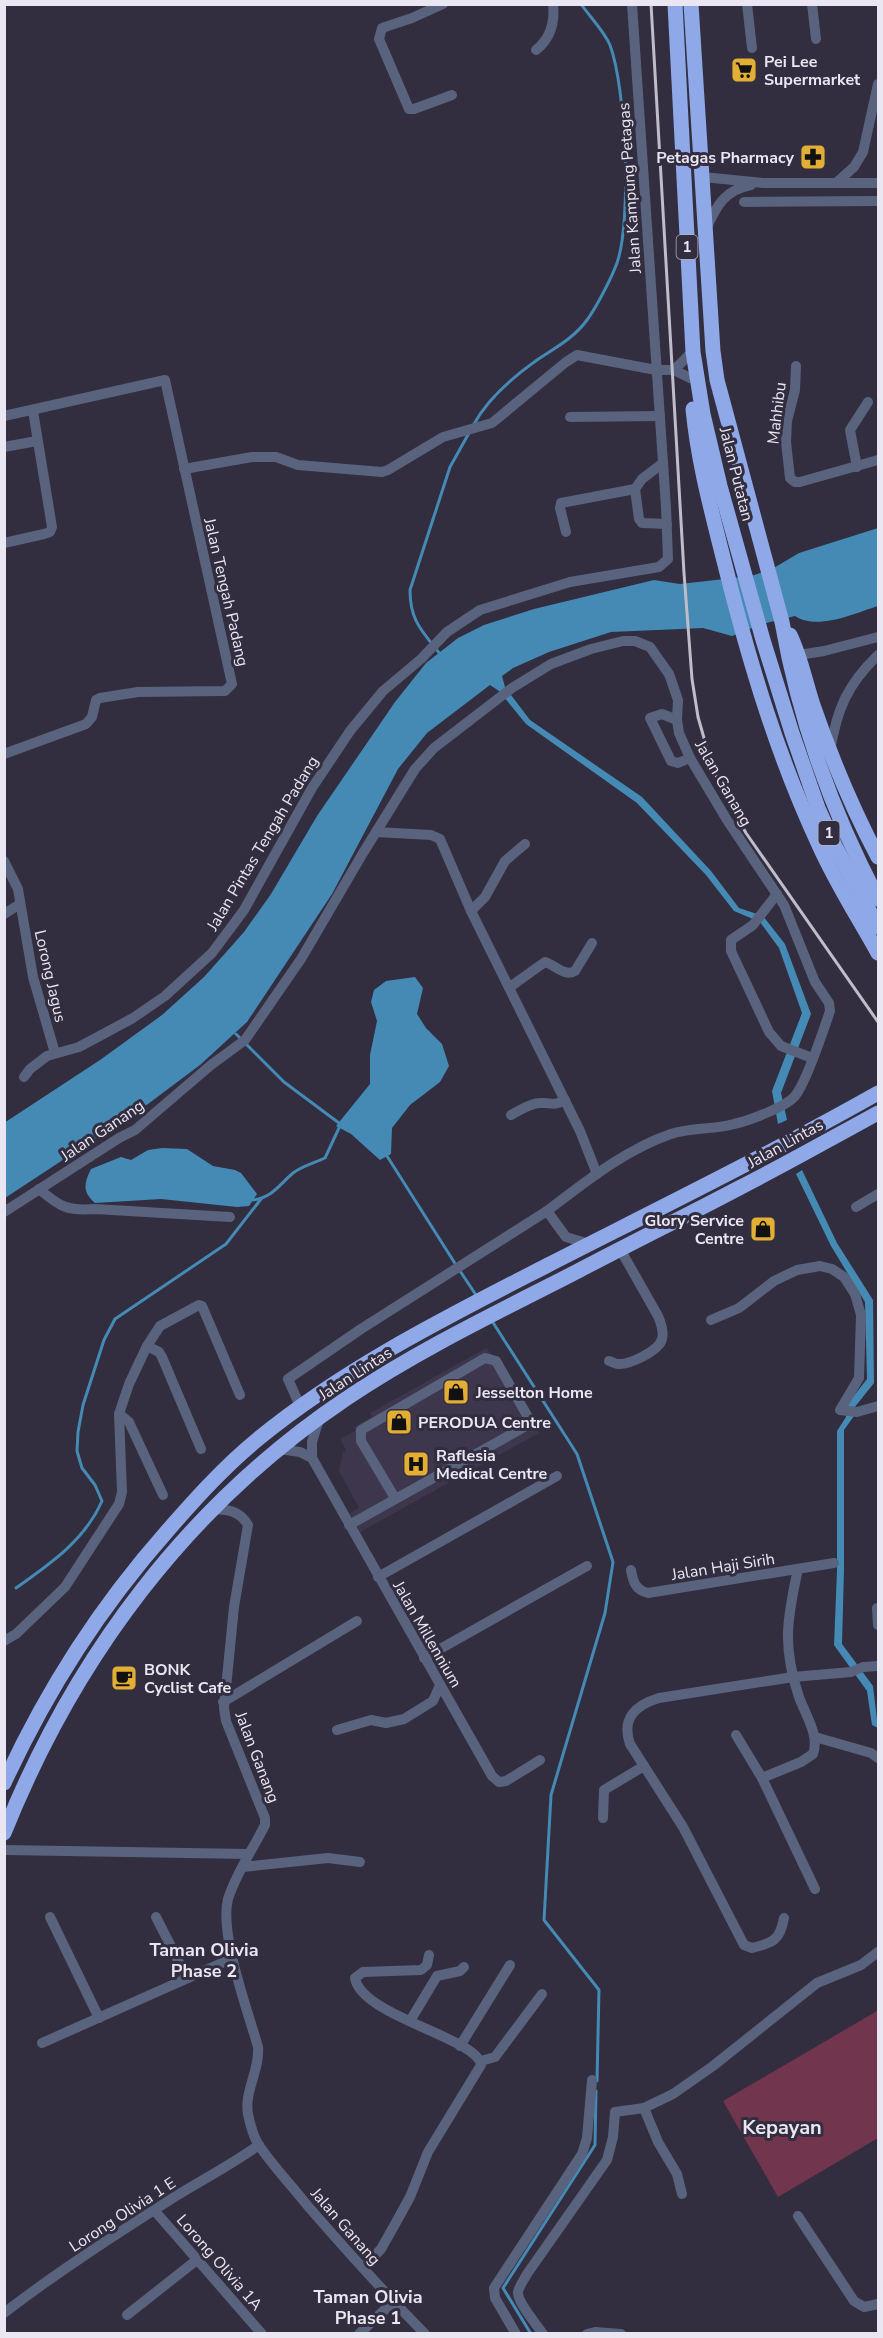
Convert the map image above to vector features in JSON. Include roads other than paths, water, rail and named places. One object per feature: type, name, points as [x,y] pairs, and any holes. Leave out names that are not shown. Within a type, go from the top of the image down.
[{"type":"highway","name":"Jalan Putatan","points":[[675,4],[692,333],[713,487],[763,639],[799,730],[879,899]]},
{"type":"highway","name":"Jalan Putatan","points":[[691,4],[713,351],[717,380],[782,622],[799,730],[818,808],[835,846],[879,927]]},
{"type":"highway","points":[[692,333],[689,355],[696,435],[713,487],[745,642],[766,713],[801,805],[837,882],[879,953]]},
{"type":"highway","points":[[782,622],[799,655],[812,702],[845,789],[879,857]]},
{"type":"highway","points":[[859,1104],[879,1087]]},
{"type":"highway","name":"Jalan Lintas","points":[[4,1783],[60,1674],[129,1574],[210,1484],[257,1440],[300,1406],[367,1362],[457,1311],[879,1093]]},
{"type":"highway","points":[[859,1104],[872,1103],[879,1111]]},
{"type":"highway","name":"Jalan Lintas","points":[[4,1833],[10,1803],[76,1684],[108,1635],[144,1586],[211,1510],[279,1449],[320,1417],[429,1347],[740,1188],[879,1111]]},
{"type":"highway","points":[[852,1127],[865,1129],[879,1122]]},
{"type":"street","points":[[443,4],[403,22],[382,28],[379,39],[409,109],[414,110],[452,95]]},
{"type":"street","points":[[536,50],[550,35],[554,16],[553,4]]},
{"type":"street","name":"Jalan Kampung Petagas","points":[[443,637],[480,610],[570,582],[659,567],[668,559],[632,4]]},
{"type":"street","points":[[747,4],[752,48]]},
{"type":"street","points":[[812,4],[816,39]]},
{"type":"street","points":[[836,183],[854,167],[863,152],[879,84]]},
{"type":"street","points":[[703,177],[763,183],[879,183]]},
{"type":"street","points":[[706,228],[724,196],[741,187],[763,183]]},
{"type":"street","points":[[744,202],[879,201]]},
{"type":"street","points":[[4,416],[165,380],[184,469],[252,457],[276,457],[290,463],[382,472],[395,467],[432,442],[492,423],[577,355],[656,370],[674,370],[690,378]]},
{"type":"street","points":[[674,370],[689,355]]},
{"type":"street","name":"Mahhibu","points":[[796,366],[795,390],[787,421],[786,442],[790,478],[795,482],[800,482],[857,468],[879,460]]},
{"type":"street","points":[[857,468],[850,430],[868,402]]},
{"type":"street","points":[[4,543],[50,532],[52,527],[33,411]]},
{"type":"street","points":[[570,417],[660,416]]},
{"type":"street","points":[[4,447],[37,441]]},
{"type":"street","points":[[663,463],[642,479],[635,489],[639,519],[642,523],[667,524]]},
{"type":"street","name":"Jalan Tengah Padang","points":[[4,754],[86,724],[92,717],[96,700],[100,698],[138,692],[225,691],[231,688],[232,684],[184,469]]},
{"type":"street","points":[[566,532],[560,508],[561,503],[635,489]]},
{"type":"street","name":"Jalan Pintas Tengah Padang","points":[[24,1077],[36,1063],[55,1053],[62,1054],[79,1047],[122,1025],[165,996],[212,953],[244,910],[335,751],[383,691],[421,660],[443,637]]},
{"type":"street","points":[[799,655],[879,637]]},
{"type":"street","name":"Jalan Ganang","points":[[4,1212],[119,1137],[135,1130],[211,1065],[242,1042],[301,959],[415,769],[434,748],[512,688],[551,664],[575,654],[623,641],[636,641],[650,647],[669,674],[678,700],[679,733],[690,758],[727,820],[789,914],[815,982],[830,1008],[808,1057],[796,1095],[786,1103],[733,1125],[694,1128],[671,1134],[597,1174],[547,1211],[464,1262],[288,1379],[300,1406]]},
{"type":"street","points":[[830,751],[835,723],[843,701],[854,681],[879,655]]},
{"type":"street","points":[[677,720],[662,714],[650,718],[670,761],[678,763],[690,758]]},
{"type":"street","points":[[376,832],[438,837],[597,1174]]},
{"type":"street","points":[[471,910],[485,897],[504,861],[525,844]]},
{"type":"street","points":[[4,861],[18,889],[20,904],[4,914]]},
{"type":"street","points":[[777,894],[753,925],[730,940],[731,951],[763,1021],[776,1040],[787,1049],[808,1057]]},
{"type":"street","name":"Lorong Jagus","points":[[20,904],[33,977],[55,1053]]},
{"type":"street","points":[[510,987],[545,962],[567,973],[575,971],[592,943]]},
{"type":"street","points":[[511,1115],[533,1104],[554,1105],[564,1100]]},
{"type":"street","points":[[39,1190],[62,1207],[73,1210],[95,1209],[230,1217]]},
{"type":"street","points":[[856,1207],[879,1194]]},
{"type":"street","points":[[547,1211],[562,1234],[571,1240],[589,1244]]},
{"type":"street","points":[[554,1262],[560,1251],[562,1234]]},
{"type":"street","points":[[609,1361],[617,1364],[635,1360],[658,1346],[662,1339],[662,1326],[658,1316],[620,1249]]},
{"type":"street","points":[[711,1320],[744,1305],[774,1281],[797,1270],[820,1266],[832,1269],[843,1277],[855,1294],[861,1315],[859,1378],[840,1410],[857,1412],[879,1406]]},
{"type":"street","points":[[4,1641],[16,1634],[65,1587],[119,1503],[122,1492],[119,1414],[129,1384],[147,1346],[160,1326],[199,1305],[202,1306],[240,1395]]},
{"type":"street","points":[[147,1346],[159,1352],[162,1357],[201,1449]]},
{"type":"street","points":[[349,1525],[526,1426],[528,1417],[496,1361],[485,1358],[364,1427],[360,1435],[361,1441],[395,1498]]},
{"type":"street","points":[[119,1414],[129,1422],[163,1495]]},
{"type":"street","points":[[279,1449],[300,1452],[312,1458],[312,1442],[320,1417]]},
{"type":"street","name":"Jalan Millennium","points":[[312,1458],[495,1780],[506,1781],[540,1761]]},
{"type":"street","points":[[378,1577],[557,1476]]},
{"type":"street","name":"Jalan Ganang","points":[[236,1486],[234,1498],[238,1514],[246,1521],[248,1530],[234,1607],[224,1702],[226,1721],[265,1818],[265,1825],[233,1887],[226,1912],[226,1925],[233,1958],[259,2055],[247,2097],[251,2127],[259,2145],[293,2188],[425,2334]]},
{"type":"street","points":[[211,1510],[225,1510],[238,1514]]},
{"type":"street","name":"Jalan Haji Sirih","points":[[631,1570],[633,1582],[639,1590],[648,1593],[834,1563]]},
{"type":"street","points":[[424,1658],[587,1566]]},
{"type":"street","points":[[762,1778],[809,1758],[815,1748],[815,1737],[793,1677],[789,1655],[787,1622],[798,1569]]},
{"type":"street","points":[[877,1608],[879,1625]]},
{"type":"street","points":[[224,1702],[357,1621]]},
{"type":"street","points":[[784,1918],[778,1937],[759,1947],[747,1948],[683,1827],[630,1743],[627,1726],[634,1710],[644,1703],[666,1697],[793,1677],[851,1672],[863,1667],[879,1666]]},
{"type":"street","points":[[337,1730],[371,1720],[386,1723],[404,1719],[433,1701],[440,1684]]},
{"type":"street","points":[[736,1735],[762,1778],[815,1889]]},
{"type":"street","points":[[815,1737],[871,1753],[879,1758]]},
{"type":"street","points":[[603,1818],[604,1790],[644,1766]]},
{"type":"street","points":[[4,1850],[249,1854]]},
{"type":"street","points":[[243,1868],[328,1858],[360,1862]]},
{"type":"street","points":[[50,1917],[99,2018]]},
{"type":"street","points":[[156,1917],[187,1978]]},
{"type":"street","points":[[543,2334],[518,2296],[521,2285],[607,2160],[613,2138],[615,2112],[644,2108],[673,2094],[713,2066],[817,1983],[861,1965],[879,1952]]},
{"type":"street","points":[[429,1955],[427,1965],[421,1970],[363,1972],[355,1978],[359,1989],[371,2000],[460,2046],[481,2061]]},
{"type":"street","points":[[42,2043],[233,1958]]},
{"type":"street","points":[[460,2046],[510,1965]]},
{"type":"street","points":[[410,2021],[437,1976],[460,1971],[464,1967]]},
{"type":"street","points":[[481,2061],[495,2057],[543,1994]]},
{"type":"street","points":[[363,2268],[381,2249],[410,2197],[428,2152],[480,2068],[481,2061]]},
{"type":"street","points":[[516,2334],[495,2298],[494,2288],[582,2154],[587,2138],[592,2080]]},
{"type":"street","points":[[644,2108],[658,2142],[677,2174],[682,2194]]},
{"type":"street","name":"Lorong Olivia 1 E","points":[[4,2313],[90,2251],[231,2165],[259,2145]]},
{"type":"street","name":"Lorong Olivia 1A","points":[[154,2210],[259,2332]]},
{"type":"street","points":[[798,2216],[854,2301],[869,2308],[879,2304]]},
{"type":"street","points":[[127,2316],[198,2259]]},
{"type":"street","points":[[359,2334],[394,2301]]},
{"type":"street","points":[[587,2334],[604,2331],[621,2334]]},
{"type":"water","points":[[878,528],[878,606],[825,621],[814,622],[795,616],[762,624],[732,636],[703,628],[611,632],[549,652],[513,668],[502,676],[505,687],[530,720],[642,797],[711,871],[739,908],[763,916],[785,944],[811,1014],[781,1093],[787,1120],[778,1124],[772,1091],[802,1013],[779,948],[760,922],[734,911],[706,875],[637,803],[526,724],[499,691],[490,685],[427,733],[398,769],[332,894],[247,1022],[200,1065],[148,1104],[5,1198],[4,1123],[100,1060],[162,1015],[204,977],[244,932],[271,894],[317,816],[395,702],[426,663],[458,638],[484,625],[534,609],[654,580],[680,584],[751,576],[772,569],[799,553]]},
{"type":"water","points":[[415,977],[423,988],[417,1014],[426,1028],[442,1044],[449,1066],[440,1082],[410,1105],[392,1128],[391,1154],[380,1160],[351,1134],[336,1126],[370,1084],[370,1055],[377,1021],[371,1002],[374,990],[386,981]]},
{"type":"water","points":[[187,1149],[213,1166],[235,1170],[241,1173],[257,1194],[249,1206],[237,1207],[161,1199],[95,1203],[88,1195],[86,1183],[91,1169],[121,1157],[131,1160],[148,1150]]},
{"type":"water","points":[[802,1170],[837,1243],[873,1300],[874,1383],[854,1408],[854,1416],[844,1430],[842,1644],[873,1686],[878,1728],[872,1725],[867,1691],[834,1645],[837,1571],[837,1431],[846,1417],[846,1406],[867,1379],[865,1302],[831,1246],[796,1174]]},
{"type":"waterway","points":[[474,424],[486,405],[510,381],[582,326],[591,315],[617,263],[622,243],[626,186],[620,91],[610,45],[601,29],[581,4]]},
{"type":"waterway","points":[[440,654],[418,625],[412,610],[410,590],[450,467],[469,433]]},
{"type":"waterway","points":[[236,1034],[284,1082],[339,1123]]},
{"type":"waterway","points":[[253,1200],[271,1193],[304,1166],[325,1158],[339,1128]]},
{"type":"waterway","points":[[387,1156],[456,1265]]},
{"type":"waterway","points":[[16,1588],[54,1560],[76,1539],[95,1515],[102,1501],[95,1485],[82,1468],[77,1451],[78,1432],[83,1405],[104,1340],[115,1319],[226,1244],[261,1199]]},
{"type":"waterway","points":[[460,1271],[476,1295]]},
{"type":"waterway","points":[[492,1321],[577,1454],[613,1562],[605,1613],[551,1795],[544,1920],[599,1990],[597,2081]]},
{"type":"waterway","points":[[531,2334],[503,2288],[595,2145],[596,2091]]},
{"type":"railway","points":[[651,4],[684,573],[692,679],[698,717],[712,766],[723,792],[746,833],[878,1022]]},
{"type":"place","name":"Pei Lee Supermarket","points":[[744,70]]},
{"type":"place","name":"Petagas Pharmacy","points":[[813,157]]},
{"type":"place","name":"Glory Service Centre","points":[[763,1229]]},
{"type":"place","name":"Jesselton Home","points":[[456,1392]]},
{"type":"place","name":"PERODUA Centre","points":[[399,1422]]},
{"type":"place","name":"Raflesia Medical Centre","points":[[416,1464]]},
{"type":"place","name":"BONK Cyclist Cafe","points":[[124,1678]]},
{"type":"district","name":"Taman Olivia Phase 2","points":[[204,1960]]},
{"type":"district","name":"Kepayan","points":[[782,2127]]},
{"type":"district","name":"Taman Olivia Phase 1","points":[[368,2307]]}]
